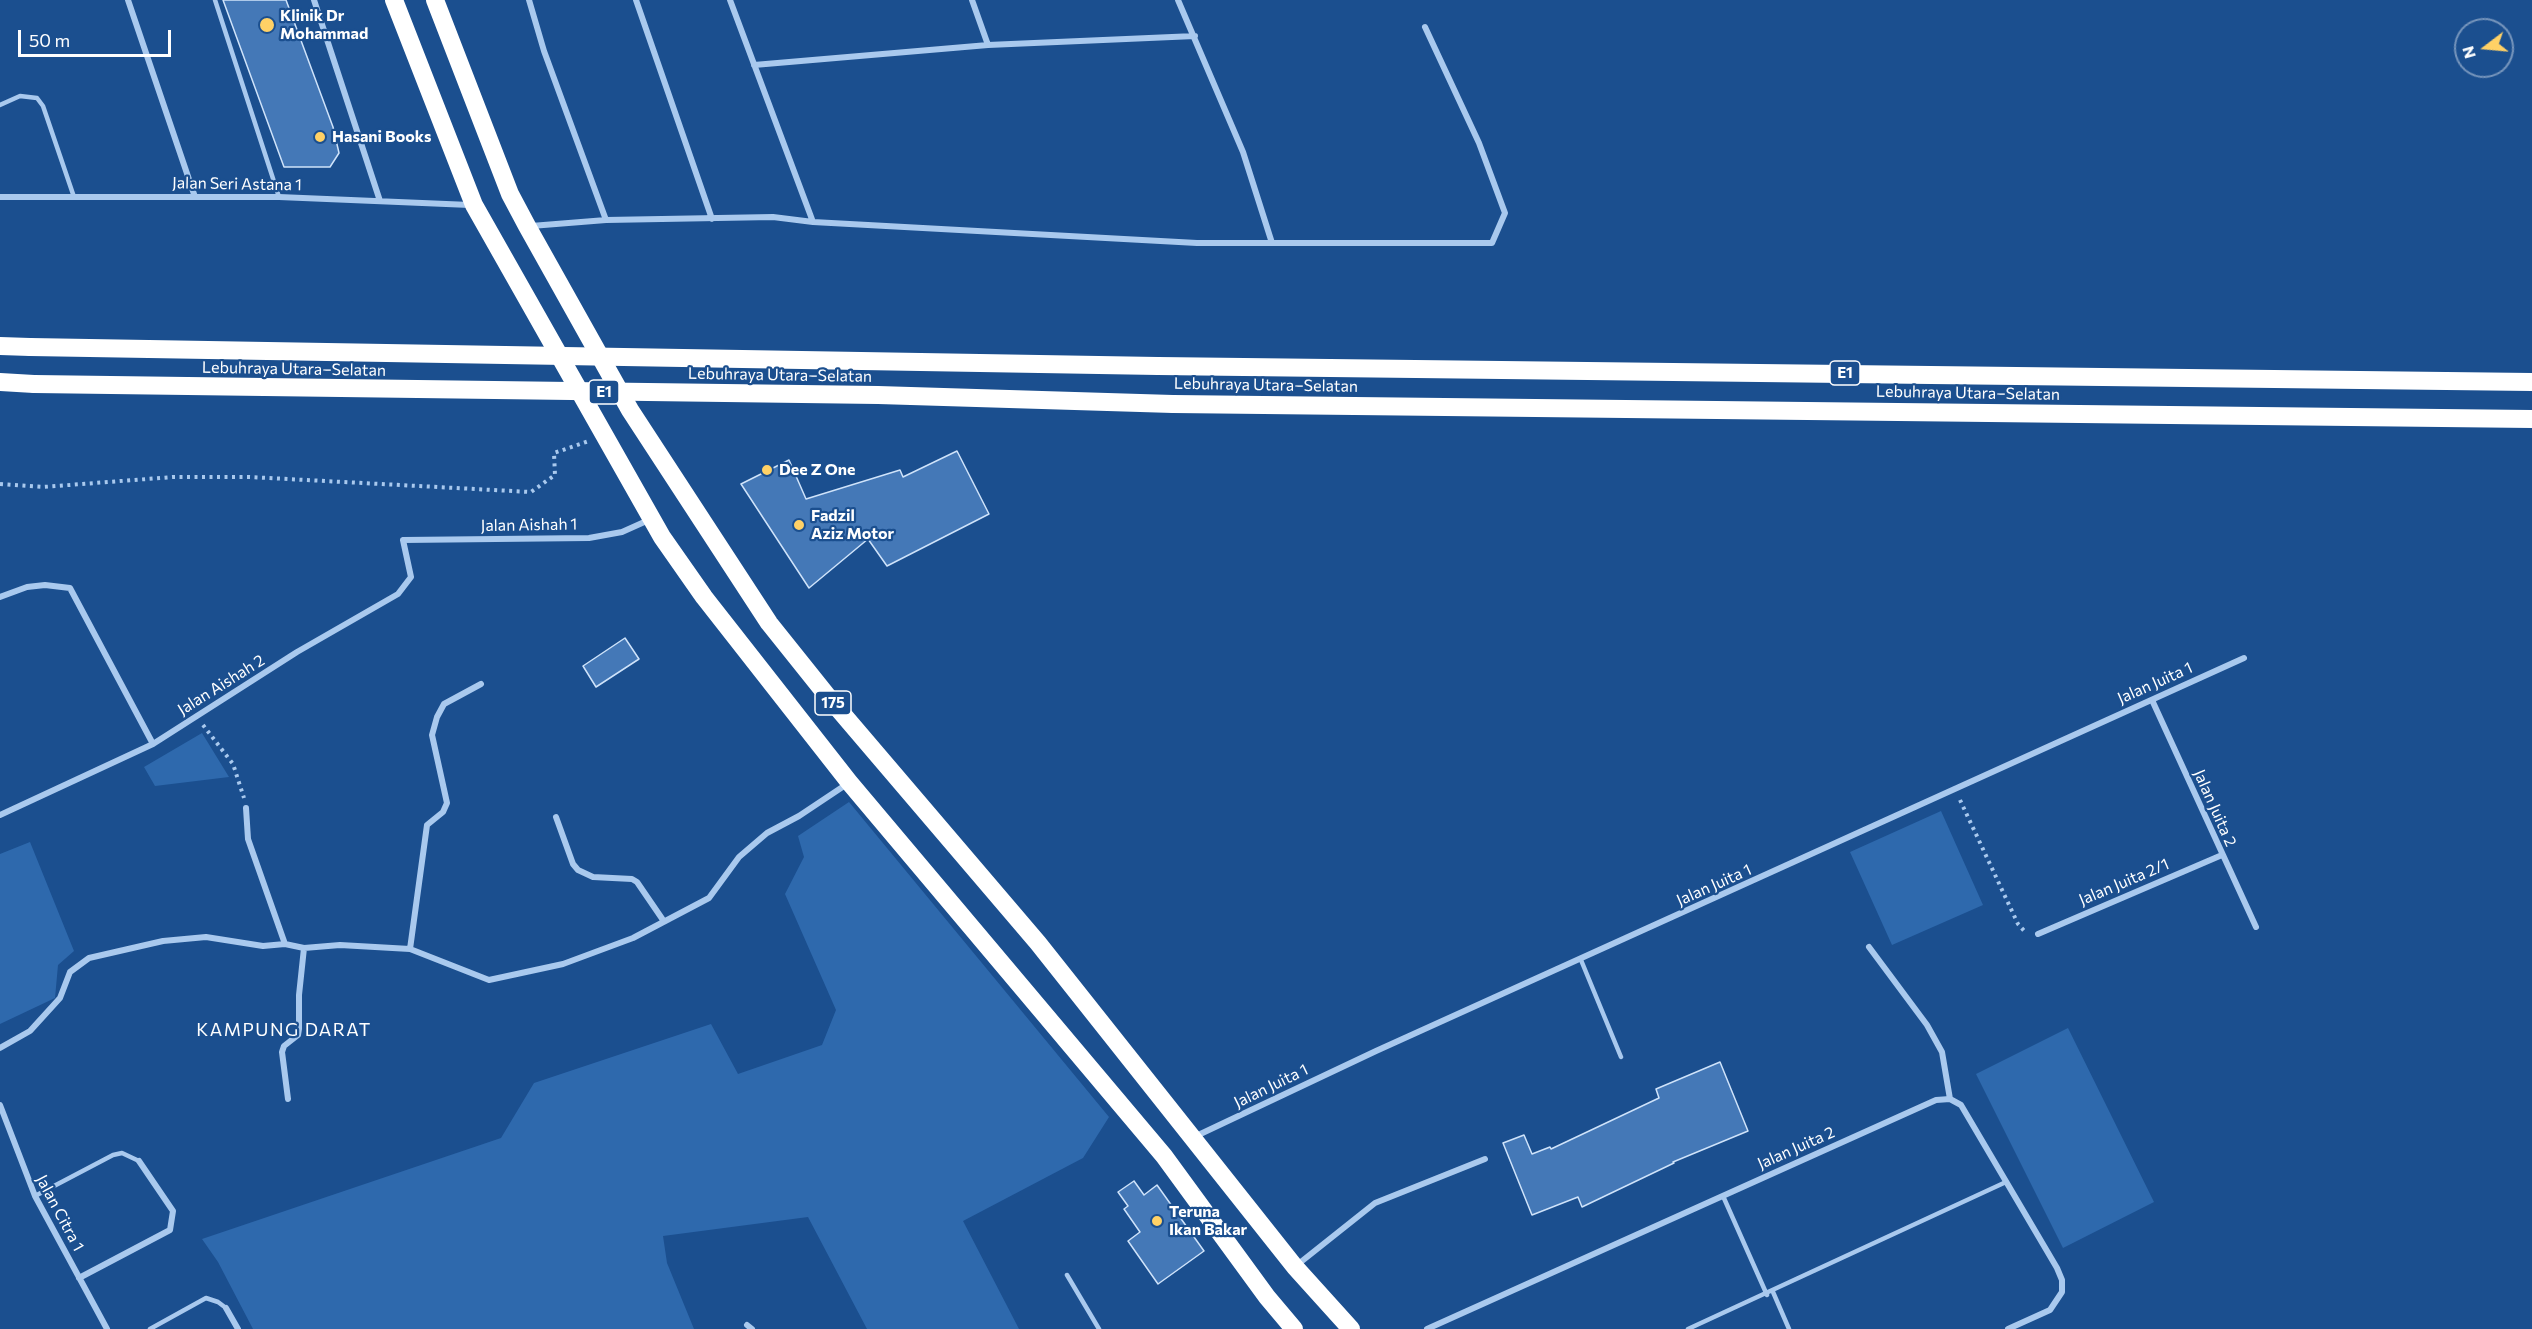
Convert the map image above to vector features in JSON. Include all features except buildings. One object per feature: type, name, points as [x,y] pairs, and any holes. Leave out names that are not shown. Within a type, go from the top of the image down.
[{"type":"highway","name":"175","points":[[394,0],[474,205],[651,519],[705,597],[849,782],[1164,1156],[1267,1297],[1294,1329]]},
{"type":"highway","name":"175","points":[[435,0],[510,194],[527,226],[630,410],[769,623],[829,698],[1038,943],[1295,1267],[1351,1329]]},
{"type":"highway","name":"Lebuhraya Utara–Selatan","points":[[0,346],[1158,366],[2532,382]]},
{"type":"highway","name":"Lebuhraya Utara–Selatan","points":[[0,382],[878,395],[1173,404],[2532,420]]},
{"type":"street","points":[[128,0],[195,197]]},
{"type":"street","points":[[314,0],[380,201]]},
{"type":"street","points":[[529,0],[544,51],[606,220]]},
{"type":"street","points":[[636,0],[712,219]]},
{"type":"street","points":[[730,0],[813,222]]},
{"type":"street","points":[[972,0],[988,45]]},
{"type":"street","points":[[1178,0],[1243,152],[1272,243]]},
{"type":"street","points":[[527,226],[606,220],[773,217],[813,222],[1197,243],[1492,243],[1505,213],[1479,143],[1425,27]]},
{"type":"street","points":[[754,65],[988,45],[1195,36]]},
{"type":"street","name":"Jalan Seri Astana 1","points":[[0,197],[279,197],[474,205]]},
{"type":"street","name":"Jalan Aishah 1","points":[[403,540],[589,538],[622,532],[651,519]]},
{"type":"street","name":"Jalan Aishah 2","points":[[0,815],[153,744],[297,652],[398,594],[411,577],[403,540]]},
{"type":"street","points":[[0,597],[27,587],[45,585],[70,588],[153,744]]},
{"type":"street","name":"Jalan Juita 1","points":[[1194,1138],[1376,1051],[2244,658]]},
{"type":"street","points":[[410,949],[427,825],[443,812],[447,803],[432,735],[444,704],[481,684]]},
{"type":"street","name":"Jalan Juita 2","points":[[2152,700],[2256,927]]},
{"type":"street","points":[[0,1048],[30,1031],[60,998],[70,972],[89,958],[163,941],[206,937],[263,946],[285,944],[304,948],[340,945],[410,949],[438,957],[489,980],[563,964],[633,938],[708,898],[739,857],[767,833],[799,816],[849,782]]},
{"type":"street","points":[[246,808],[248,839],[285,944]]},
{"type":"street","points":[[556,817],[573,864],[578,870],[593,878],[632,879],[637,882],[663,920]]},
{"type":"street","name":"Jalan Juita 2/1","points":[[2038,934],[2222,855]]},
{"type":"street","points":[[1869,947],[1928,1025],[1942,1052],[1950,1099],[1961,1105],[2062,1280],[2062,1292],[2050,1310],[2008,1329]]},
{"type":"street","points":[[288,1099],[282,1052],[284,1046],[298,1035],[304,948]]},
{"type":"street","name":"Jalan Juita 2","points":[[1427,1329],[1936,1100],[1950,1099]]},
{"type":"street","name":"Jalan Citra 1","points":[[0,1105],[35,1196],[107,1329]]},
{"type":"street","points":[[1295,1267],[1375,1203],[1485,1159]]},
{"type":"street","points":[[79,1278],[170,1230],[173,1211],[139,1161]]},
{"type":"street","points":[[226,1308],[238,1329]]},
{"type":"lane","points":[[215,0],[279,197]]},
{"type":"lane","points":[[0,105],[20,96],[37,98],[43,106],[74,197]]},
{"type":"lane","points":[[1581,960],[1621,1056]]},
{"type":"lane","points":[[35,1196],[113,1155],[123,1154],[139,1161]]},
{"type":"lane","points":[[1688,1329],[1767,1295],[2006,1182]]},
{"type":"lane","points":[[1723,1196],[1767,1295]]},
{"type":"lane","points":[[1067,1275],[1099,1329]]},
{"type":"lane","points":[[1773,1292],[1789,1329]]},
{"type":"lane","points":[[150,1329],[206,1298],[226,1308]]},
{"type":"path","points":[[0,484],[44,487],[172,477],[250,477],[531,492],[555,475],[554,453],[602,434]]},
{"type":"path","points":[[196,716],[233,764],[243,788],[246,808]]},
{"type":"path","points":[[1955,788],[2018,924],[2026,933],[2038,934]]},
{"type":"shaded area","points":[[202,733],[229,777],[155,786],[144,767]]},
{"type":"shaded area","points":[[849,802],[1109,1117],[1083,1158],[963,1221],[1019,1329],[867,1329],[808,1217],[663,1236],[667,1263],[694,1329],[253,1329],[218,1262],[202,1239],[501,1138],[534,1083],[711,1024],[738,1074],[822,1045],[836,1010],[785,894],[804,857],[798,836]]},
{"type":"shaded area","points":[[1941,811],[1983,905],[1892,945],[1850,852]]},
{"type":"shaded area","points":[[30,842],[74,951],[58,965],[55,998],[0,1024],[0,854]]},
{"type":"shaded area","points":[[2068,1028],[2154,1202],[2063,1248],[1976,1074]]},
{"type":"place","name":"Klinik Dr Mohammad","points":[[267,25]]},
{"type":"place","name":"Hasani Books","points":[[320,137]]},
{"type":"place","name":"Dee Z One","points":[[767,470]]},
{"type":"place","name":"Fadzil Aziz Motor","points":[[799,525]]},
{"type":"place","name":"Teruna Ikan Bakar","points":[[1157,1221]]},
{"type":"district","name":"KAMPUNG DARAT","points":[[284,1030]]}]
